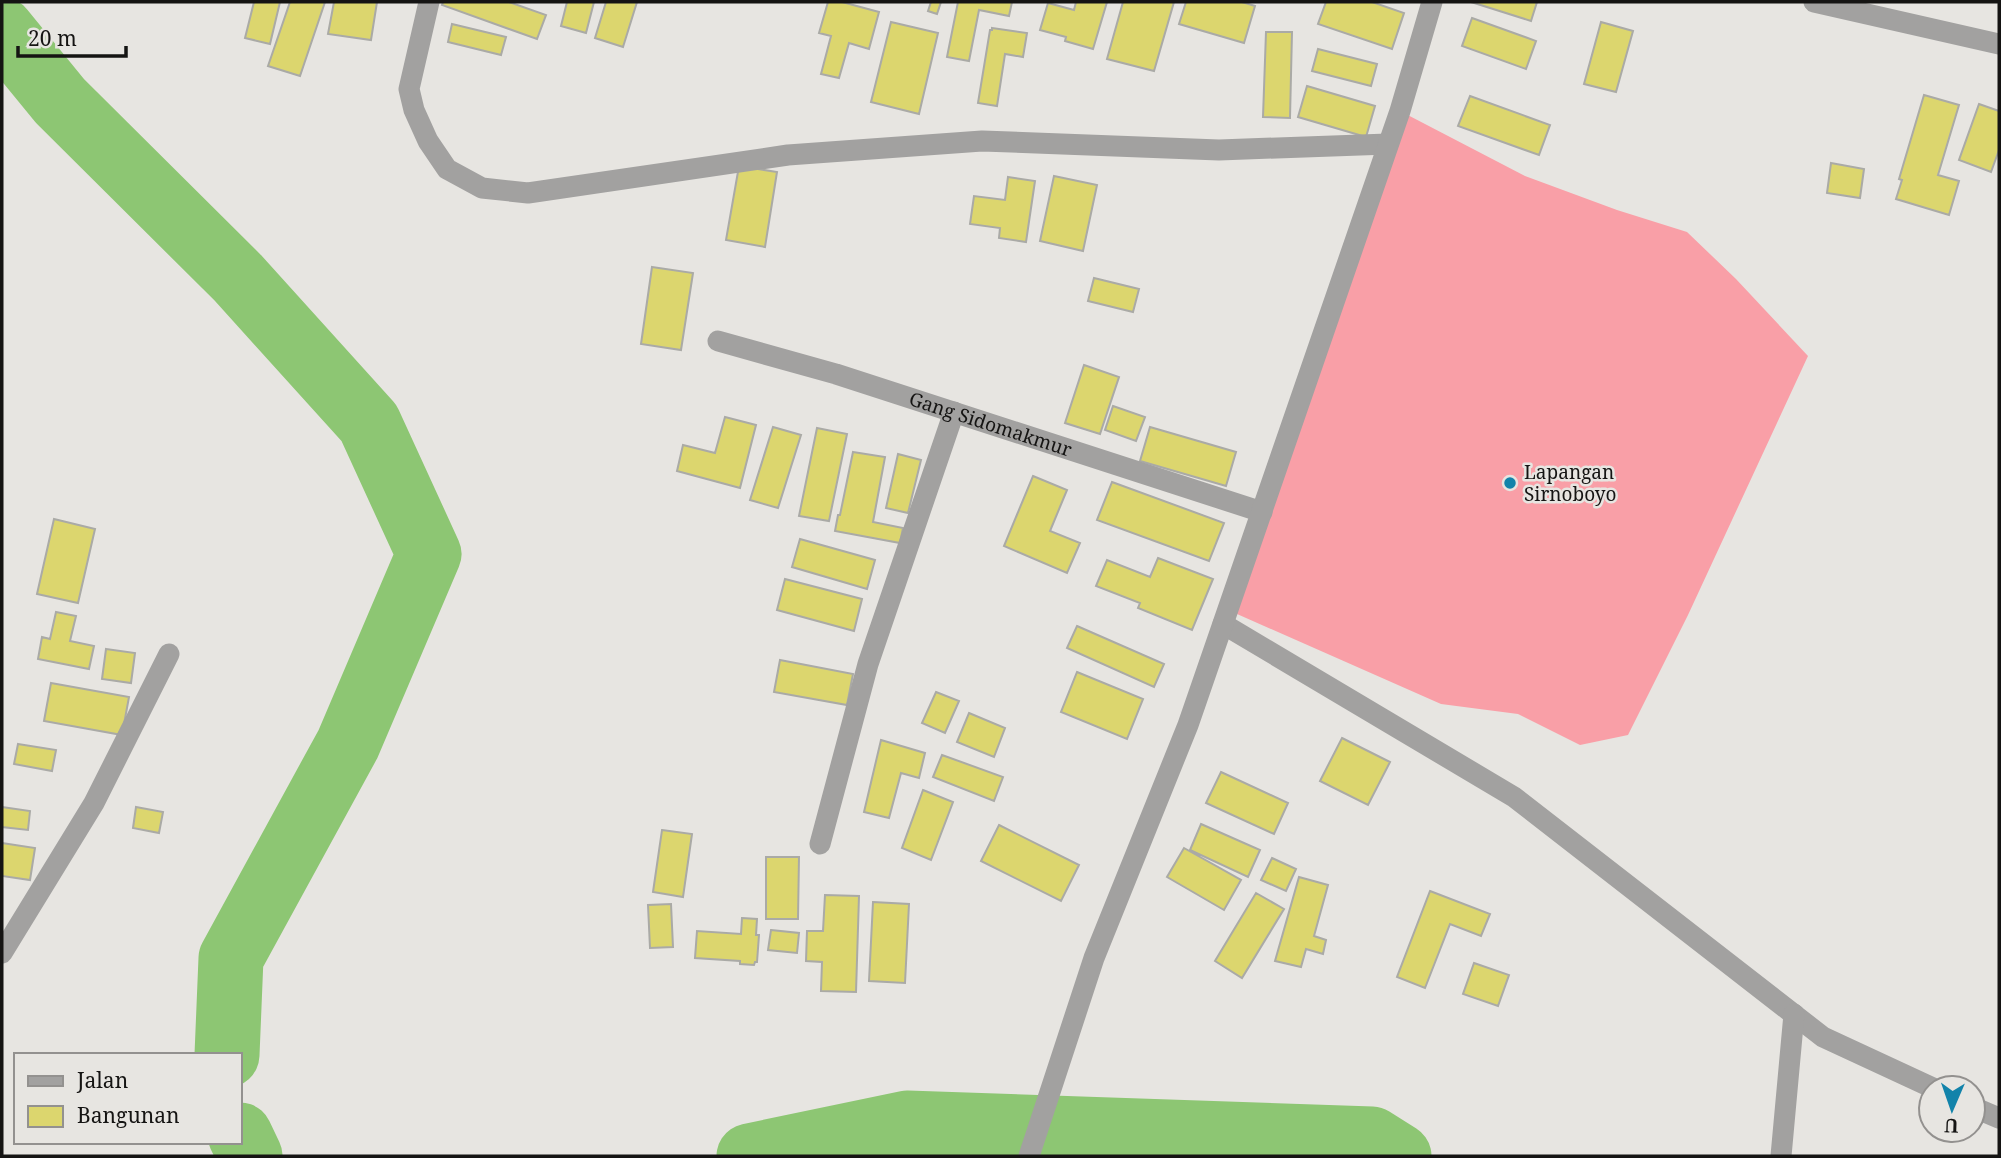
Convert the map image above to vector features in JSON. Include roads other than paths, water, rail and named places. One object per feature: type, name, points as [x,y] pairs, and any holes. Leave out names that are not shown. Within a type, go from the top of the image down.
[{"type":"street","points":[[429,2],[408,89],[428,141],[447,169],[482,188],[528,193],[788,155],[982,141],[1219,150],[1388,144]]},
{"type":"street","points":[[1029,1156],[1094,958],[1188,725],[1407,89],[1432,2]]},
{"type":"street","points":[[1814,2],[1999,44]]},
{"type":"street","name":"Gang Sidomakmur","points":[[718,341],[836,373],[1262,512]]},
{"type":"street","points":[[820,844],[868,664],[954,412]]},
{"type":"street","points":[[1223,624],[1514,797],[1823,1037],[1917,1081]]},
{"type":"street","points":[[2,953],[94,803],[169,654]]},
{"type":"street","points":[[1781,1156],[1794,1014]]},
{"type":"waterway","points":[[2,30],[60,101],[238,278],[369,423],[429,554],[348,744],[231,958],[227,1053]]},
{"type":"waterway","points":[[749,1156],[907,1123],[1372,1139],[1399,1156]]},
{"type":"waterway","points":[[242,1139],[250,1156]]},
{"type":"place","name":"Lapangan Sirnoboyo","points":[[1510,483]]}]
